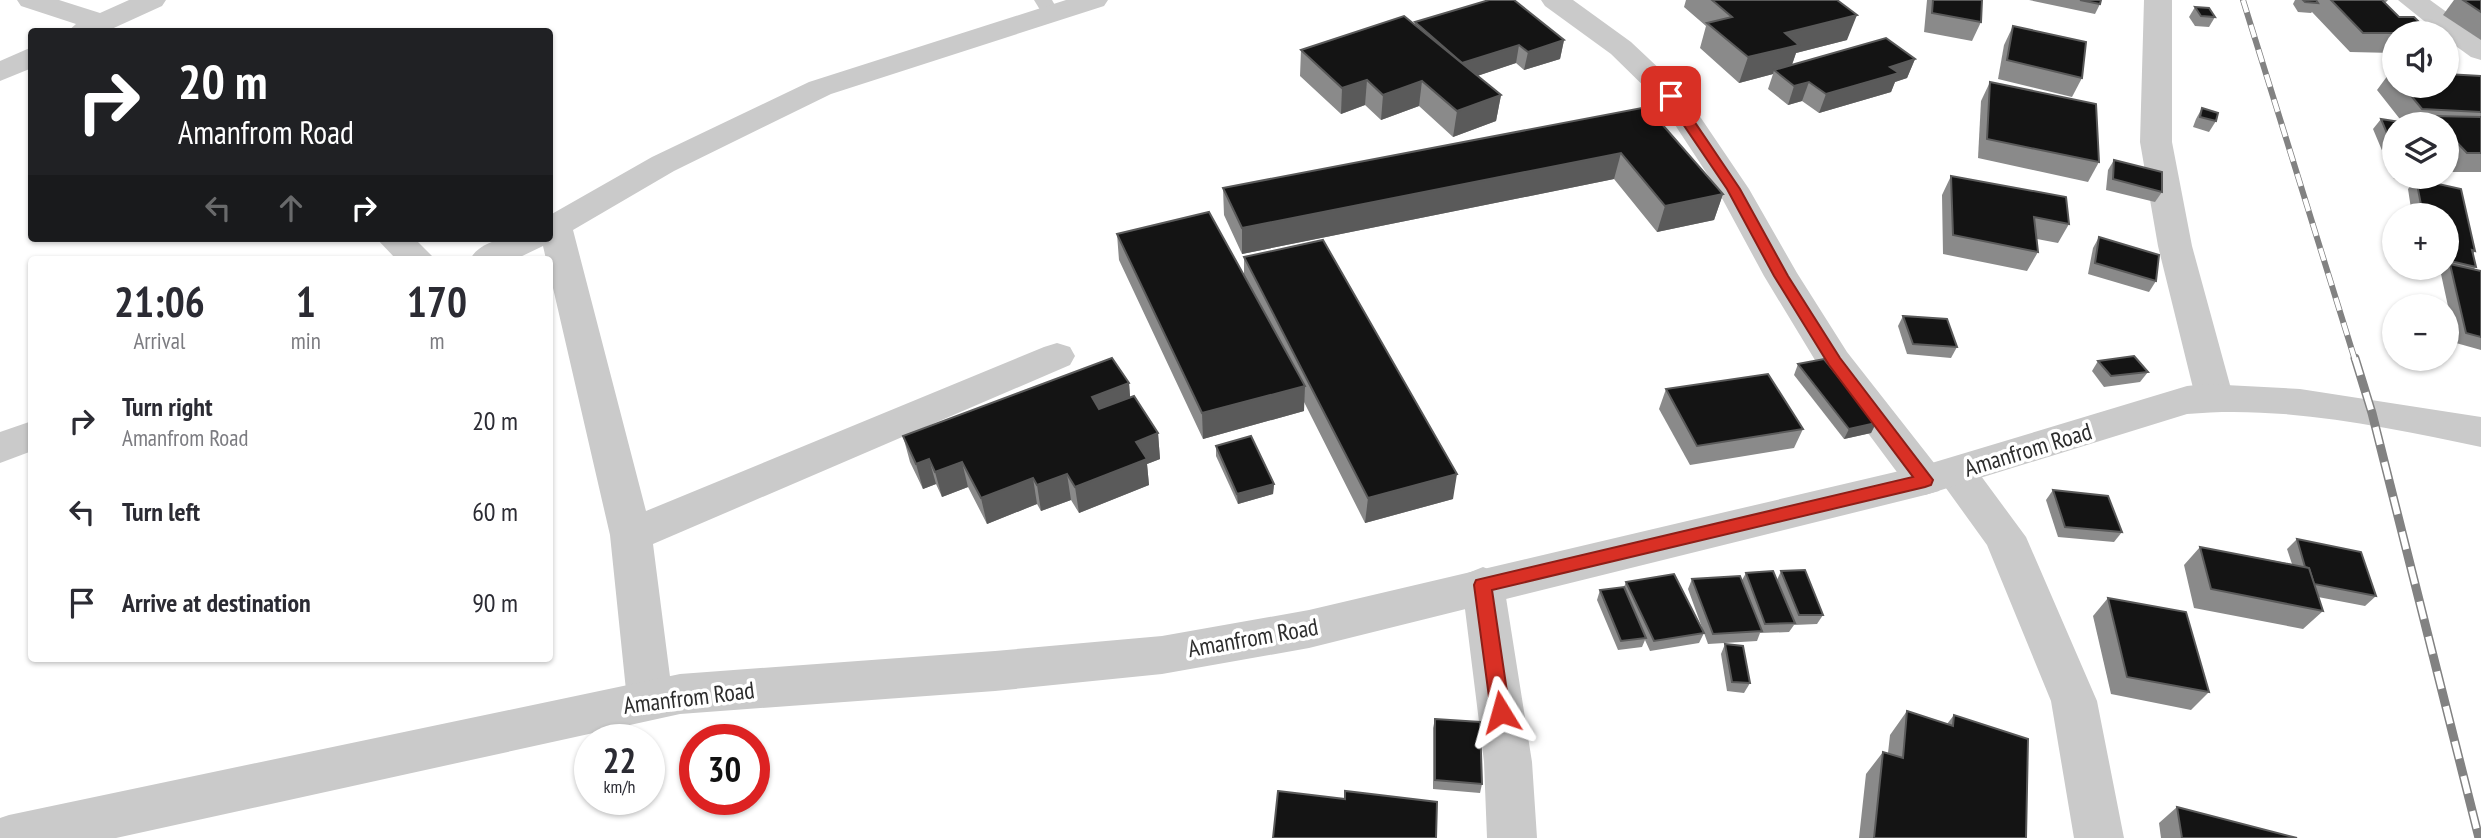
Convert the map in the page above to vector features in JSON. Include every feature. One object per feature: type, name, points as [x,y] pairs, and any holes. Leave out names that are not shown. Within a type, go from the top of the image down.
[{"type":"street","points":[[32,0],[91,27],[152,0]]},
{"type":"street","points":[[553,226],[663,164],[820,88],[1047,7],[1094,0]]},
{"type":"street","points":[[1563,5],[1606,0]]},
{"type":"street","points":[[2158,0],[2156,142],[2175,246],[2214,396]]},
{"type":"street","points":[[2417,4],[2460,0]]},
{"type":"street","points":[[2417,4],[2481,51]]},
{"type":"street","points":[[1563,5],[1621,48],[1671,96],[1734,189],[1781,276],[1834,362],[1940,476],[2005,537],[2074,701],[2099,838]]},
{"type":"street","points":[[0,72],[28,58]]},
{"type":"street","points":[[398,242],[414,256]]},
{"type":"street","points":[[493,256],[522,242]]},
{"type":"street","points":[[553,259],[631,536],[650,700]]},
{"type":"street","points":[[631,536],[1057,356]]},
{"type":"street","name":"Amanfrom Road","points":[[9,838],[680,694],[995,671],[1162,655],[1309,629],[1940,476],[2188,400],[2214,396],[2278,400],[2417,418],[2481,432]]},
{"type":"street","points":[[0,448],[28,437]]},
{"type":"street","points":[[1483,585],[1508,762],[1512,838]]},
{"type":"building","points":[[1489,0],[1514,0],[1564,40],[1528,52],[1519,45],[1462,63],[1415,22]]},
{"type":"building","points":[[1712,0],[1837,0],[1857,15],[1785,33],[1799,45],[1748,57],[1707,23],[1732,17]]},
{"type":"building","points":[[1933,0],[1982,0],[1981,22],[1932,13]]},
{"type":"building","points":[[2080,0],[2101,0],[2100,4]]},
{"type":"building","points":[[2303,0],[2316,0],[2318,3],[2305,2]]},
{"type":"building","points":[[2331,0],[2382,0],[2399,17],[2414,17],[2418,21],[2382,21],[2382,33],[2363,33]]},
{"type":"building","points":[[2463,0],[2481,0],[2481,12]]},
{"type":"building","points":[[2195,7],[2209,8],[2215,17],[2201,16]]},
{"type":"building","points":[[1404,16],[1501,95],[1457,111],[1422,81],[1383,95],[1367,80],[1342,88],[1301,50]]},
{"type":"building","points":[[2013,26],[2086,42],[2082,78],[2007,60]]},
{"type":"building","points":[[1886,38],[1915,59],[1890,67],[1899,73],[1826,94],[1809,82],[1794,86],[1774,70]]},
{"type":"building","points":[[2459,75],[2481,76],[2481,112],[2422,109],[2413,98],[2459,98]]},
{"type":"building","points":[[1990,82],[2096,104],[2099,162],[1987,139]]},
{"type":"building","points":[[1647,107],[1723,194],[1665,206],[1621,153],[1242,228],[1223,188]]},
{"type":"building","points":[[2202,108],[2218,113],[2216,121],[2200,117]]},
{"type":"building","points":[[2459,117],[2481,117],[2481,153],[2467,153],[2459,145]]},
{"type":"building","points":[[2114,160],[2162,172],[2162,192],[2113,179]]},
{"type":"building","points":[[1951,176],[2066,197],[2069,224],[2034,217],[2038,252],[1953,235]]},
{"type":"building","points":[[2418,189],[2461,189],[2476,267],[2459,263],[2459,203],[2421,203]]},
{"type":"building","points":[[1209,212],[1305,386],[1202,413],[1117,234]]},
{"type":"building","points":[[2099,237],[2159,255],[2156,281],[2095,263]]},
{"type":"building","points":[[1323,240],[1457,474],[1368,498],[1244,257]]},
{"type":"building","points":[[2459,266],[2481,271],[2481,337],[2466,333],[2454,280],[2459,280]]},
{"type":"building","points":[[1903,316],[1947,319],[1957,347],[1913,344]]},
{"type":"building","points":[[2134,356],[2148,372],[2111,376],[2098,361]]},
{"type":"building","points":[[1112,358],[1129,383],[1092,397],[1099,409],[1134,396],[1158,433],[1136,442],[1147,459],[1075,487],[1067,474],[1037,485],[1033,478],[981,498],[962,462],[935,472],[929,459],[916,464],[903,436]]},
{"type":"building","points":[[1824,359],[1876,423],[1849,429],[1798,364]]},
{"type":"building","points":[[1768,374],[1803,429],[1697,446],[1666,389]]},
{"type":"building","points":[[1251,436],[1274,484],[1237,494],[1216,446]]},
{"type":"building","points":[[2053,490],[2108,496],[2122,532],[2065,527]]},
{"type":"building","points":[[2297,539],[2361,552],[2376,596],[2314,584],[2309,568],[2305,567]]},
{"type":"building","points":[[2200,547],[2309,568],[2323,611],[2211,589]]},
{"type":"building","points":[[1805,570],[1823,615],[1799,615],[1781,571]]},
{"type":"building","points":[[1773,571],[1795,623],[1765,624],[1746,573]]},
{"type":"building","points":[[1674,574],[1704,633],[1654,641],[1626,582]]},
{"type":"building","points":[[1740,576],[1762,631],[1713,634],[1692,579]]},
{"type":"building","points":[[1624,587],[1646,638],[1621,641],[1600,590]]},
{"type":"building","points":[[2108,598],[2186,612],[2209,692],[2127,677]]},
{"type":"building","points":[[1725,644],[1743,646],[1750,683],[1732,682]]},
{"type":"building","points":[[1907,711],[1953,726],[1954,715],[2028,739],[2026,838],[1874,838],[1883,752],[1903,758]]},
{"type":"building","points":[[1435,719],[1480,722],[1482,784],[1435,780]]},
{"type":"building","points":[[1278,791],[1345,799],[1345,791],[1437,802],[1436,838],[1273,838]]},
{"type":"building","points":[[2177,807],[2297,838],[2182,838]]},
{"type":"railway","points":[[2243,0],[2355,360]]},
{"type":"railway","points":[[2355,358],[2372,413],[2479,838]]},
{"type":"route","points":[[1501,712],[1483,585],[1925,480],[1834,362],[1781,276],[1734,189],[1671,96]]}]
